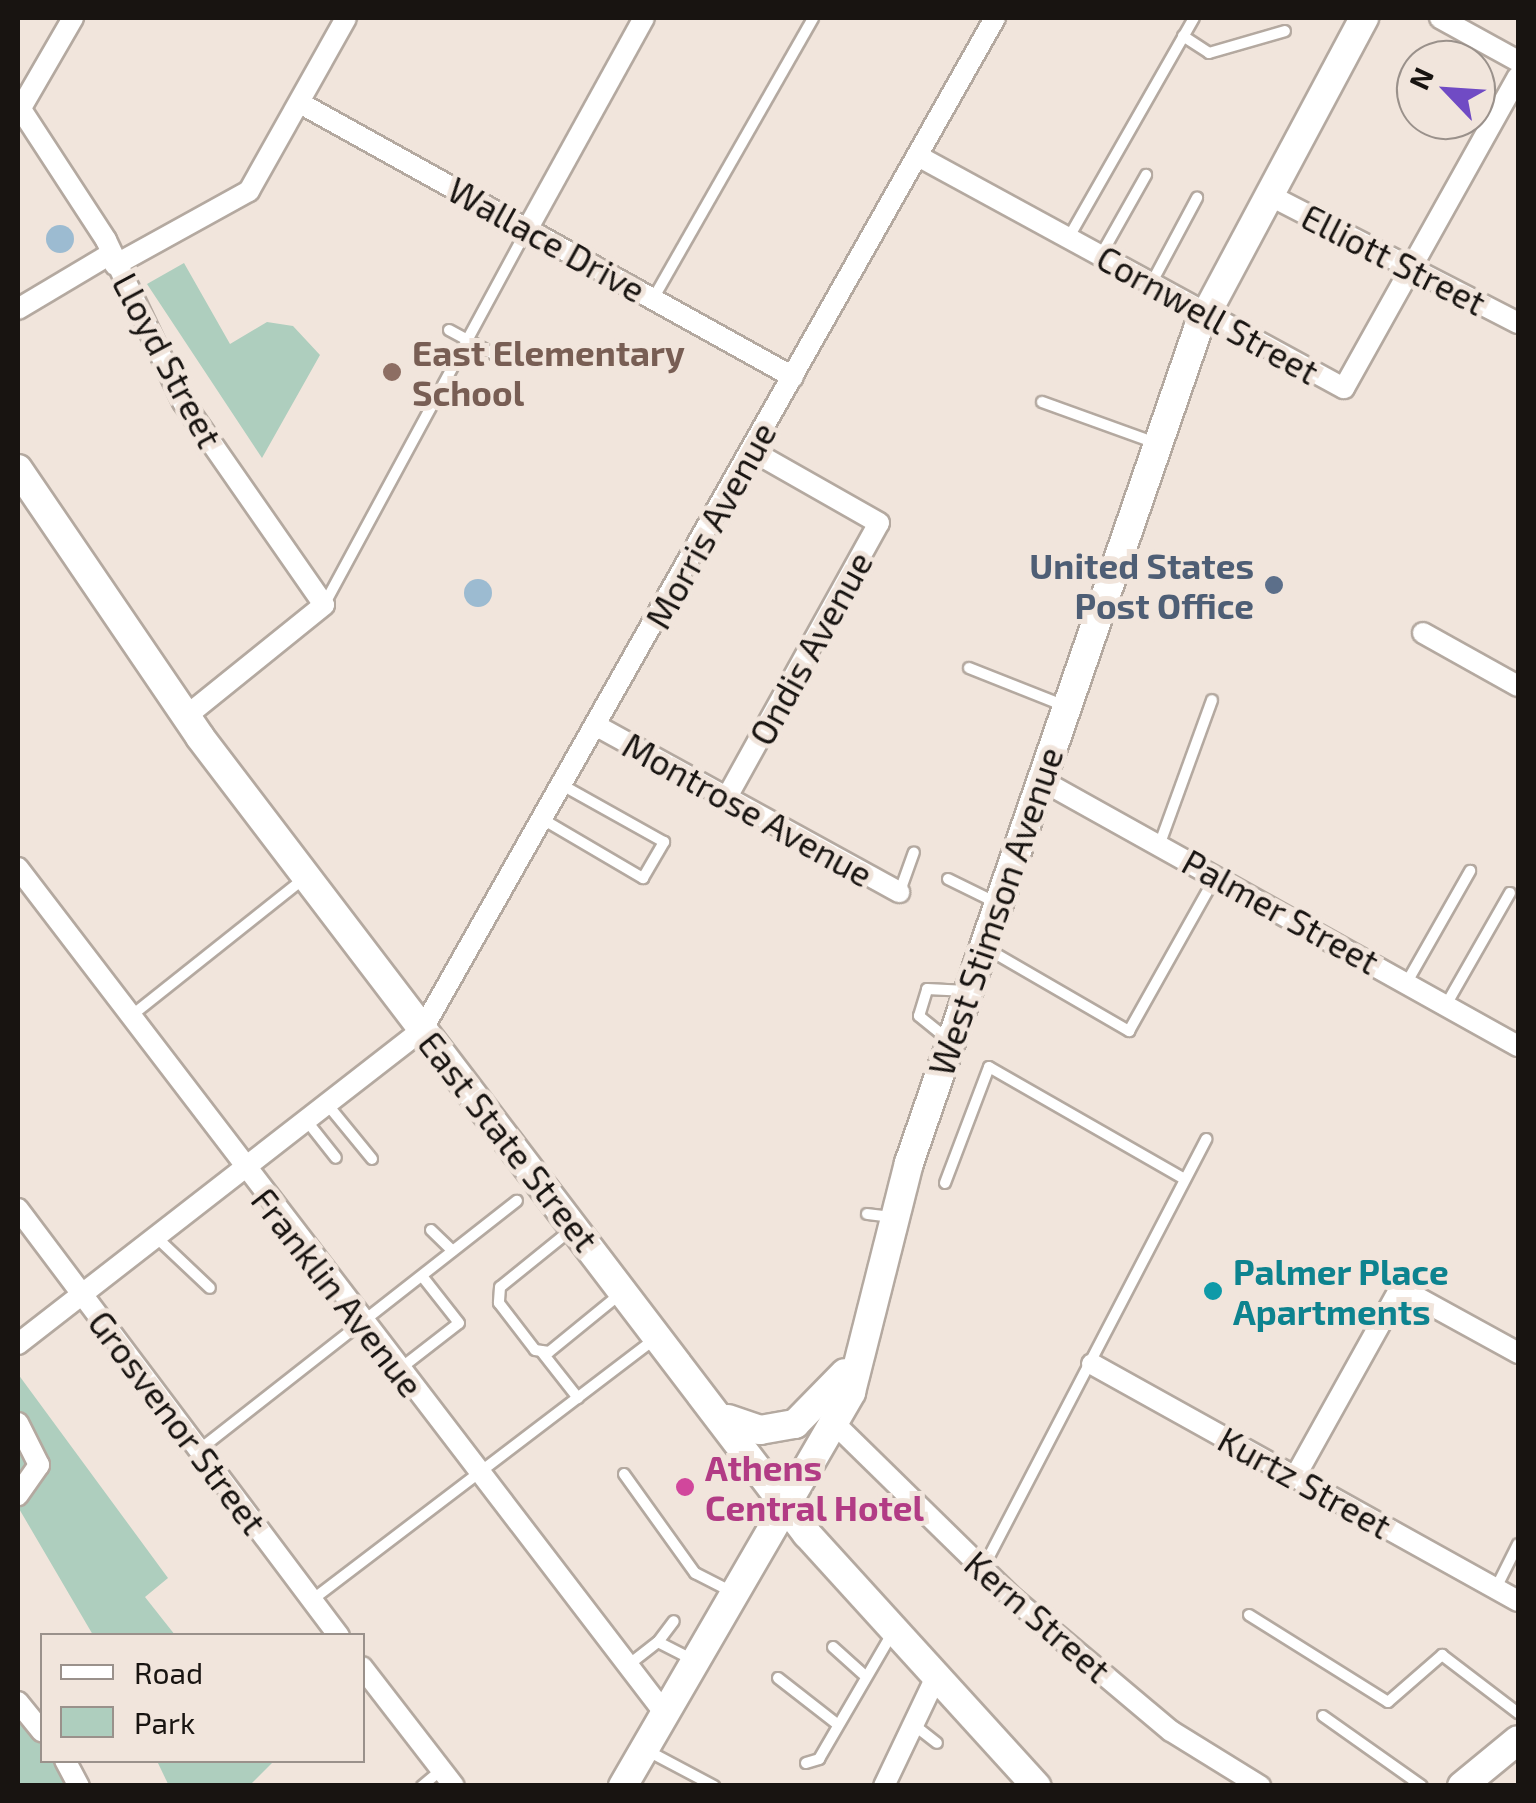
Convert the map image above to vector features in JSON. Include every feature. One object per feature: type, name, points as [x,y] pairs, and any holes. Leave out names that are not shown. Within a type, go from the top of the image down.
[{"type":"main road","name":"West Stimson Avenue","points":[[623,1786],[730,1591],[834,1424],[865,1342],[879,1216],[950,1042],[1204,314],[1364,18]]},
{"type":"main road","name":"East State Street","points":[[18,469],[25,501],[185,717],[422,1030],[726,1418],[786,1504],[894,1631],[1036,1786]]},
{"type":"main road","points":[[726,1418],[760,1430],[795,1424],[830,1394],[865,1342]]},
{"type":"main road","points":[[1462,1786],[1518,1740]]},
{"type":"street","points":[[20,112],[72,18]]},
{"type":"street","points":[[18,309],[249,191],[346,18]]},
{"type":"street","points":[[528,228],[644,18]]},
{"type":"street","name":"Morris Avenue","points":[[422,1030],[564,786],[995,18]]},
{"type":"street","points":[[1440,18],[1518,61]]},
{"type":"street","name":"Cornwell Street","points":[[918,156],[1344,388],[1518,77]]},
{"type":"street","name":"Wallace Drive","points":[[300,102],[794,376]]},
{"type":"street","name":"Lloyd Street","points":[[20,112],[114,259],[183,402],[324,605]]},
{"type":"street","name":"Elliott Street","points":[[1269,195],[1518,323]]},
{"type":"street","name":"Ondis Avenue","points":[[727,797],[880,523],[752,452]]},
{"type":"street","points":[[185,717],[324,605]]},
{"type":"street","points":[[1423,632],[1518,686]]},
{"type":"street","name":"Montrose Avenue","points":[[597,726],[899,892]]},
{"type":"street","name":"Palmer Street","points":[[1040,780],[1160,843],[1518,1046]]},
{"type":"street","name":"Franklin Avenue","points":[[18,868],[360,1324],[664,1711]]},
{"type":"street","points":[[18,1344],[422,1030]]},
{"type":"street","name":"Grosvenor Street","points":[[18,1209],[337,1633]]},
{"type":"street","points":[[1295,1477],[1400,1288],[1518,1354]]},
{"type":"street","name":"Kurtz Street","points":[[1092,1364],[1518,1601]]},
{"type":"street","points":[[18,1423],[38,1466],[18,1495]]},
{"type":"street","name":"Kern Street","points":[[834,1424],[981,1571],[1172,1731],[1260,1786]]},
{"type":"street","points":[[365,1670],[448,1778]]},
{"type":"street","points":[[884,1786],[936,1678]]},
{"type":"street","points":[[18,1702],[40,1730]]},
{"type":"street","points":[[67,1763],[79,1786]]},
{"type":"lane","points":[[653,298],[814,18]]},
{"type":"lane","points":[[1068,238],[1194,18]]},
{"type":"lane","points":[[1183,36],[1210,53],[1285,31]]},
{"type":"lane","points":[[1100,256],[1146,175]]},
{"type":"lane","points":[[1150,284],[1197,198]]},
{"type":"lane","points":[[324,605],[528,228]]},
{"type":"lane","points":[[449,330],[499,357]]},
{"type":"lane","points":[[1042,402],[1157,444]]},
{"type":"lane","points":[[969,668],[1066,706]]},
{"type":"lane","points":[[1160,843],[1212,700]]},
{"type":"lane","points":[[544,820],[644,878],[664,842],[564,786]]},
{"type":"lane","points":[[899,892],[914,852]]},
{"type":"lane","points":[[1407,982],[1470,871]]},
{"type":"lane","points":[[983,946],[1129,1031],[1217,875]]},
{"type":"lane","points":[[130,1016],[307,877]]},
{"type":"lane","points":[[948,880],[998,904]]},
{"type":"lane","points":[[1446,1005],[1510,893]]},
{"type":"lane","points":[[950,1042],[919,1016],[927,989],[968,991]]},
{"type":"lane","points":[[945,1183],[989,1067],[1184,1178]]},
{"type":"lane","points":[[326,1104],[372,1160]]},
{"type":"lane","points":[[306,1120],[336,1158]]},
{"type":"lane","points":[[981,1571],[1206,1139]]},
{"type":"lane","points":[[198,1450],[517,1201]]},
{"type":"lane","points":[[576,1225],[500,1287],[499,1303],[578,1398]]},
{"type":"lane","points":[[431,1230],[453,1251]]},
{"type":"lane","points":[[155,1237],[210,1288]]},
{"type":"lane","points":[[397,1370],[459,1323],[422,1276]]},
{"type":"lane","points":[[541,1351],[626,1290]]},
{"type":"lane","points":[[312,1600],[661,1334]]},
{"type":"lane","points":[[624,1474],[695,1573],[730,1591]]},
{"type":"lane","points":[[1496,1588],[1518,1544]]},
{"type":"lane","points":[[1249,1614],[1388,1702],[1442,1655],[1518,1713]]},
{"type":"lane","points":[[627,1667],[658,1642],[674,1621]]},
{"type":"lane","points":[[806,1762],[819,1758],[863,1674],[894,1631]]},
{"type":"lane","points":[[658,1642],[692,1659]]},
{"type":"lane","points":[[833,1647],[863,1674]]},
{"type":"lane","points":[[778,1678],[837,1724]]},
{"type":"lane","points":[[1322,1716],[1422,1786]]},
{"type":"lane","points":[[914,1724],[937,1743]]},
{"type":"lane","points":[[643,1748],[714,1786]]},
{"type":"lane","points":[[422,1786],[448,1778]]},
{"type":"green space","points":[[184,263],[230,344],[267,322],[293,326],[320,355],[262,458],[147,284]]},
{"type":"green space","points":[[18,1374],[168,1578],[145,1597],[173,1633],[92,1633],[18,1507]]},
{"type":"green space","points":[[18,1702],[40,1730],[40,1763],[66,1763],[79,1785],[18,1785]]},
{"type":"green space","points":[[158,1763],[272,1763],[250,1785],[169,1786]]},
{"type":"water","points":[[60,225],[70,229],[74,239],[70,249],[60,253],[50,249],[46,239],[50,229]]},
{"type":"water","points":[[478,579],[488,583],[492,593],[488,603],[478,607],[468,603],[464,593],[468,583]]},
{"type":"place","name":"East Elementary School","points":[[392,372]]},
{"type":"place","name":"United States Post Office","points":[[1274,585]]},
{"type":"place","name":"Palmer Place Apartments","points":[[1213,1291]]},
{"type":"place","name":"Athens Central Hotel","points":[[685,1487]]}]
